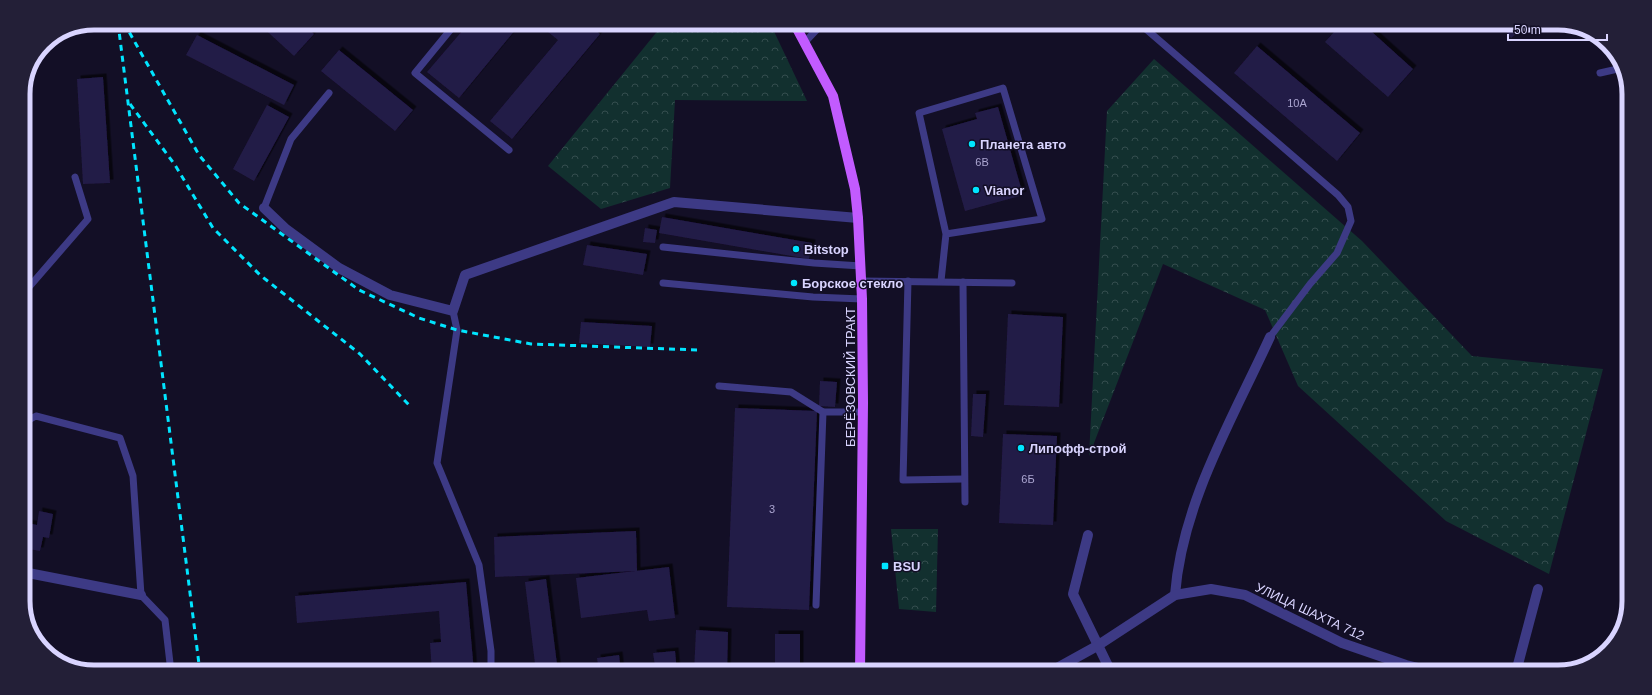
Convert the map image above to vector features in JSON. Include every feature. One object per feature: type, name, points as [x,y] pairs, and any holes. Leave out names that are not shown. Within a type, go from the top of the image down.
[{"type":"main road","name":"БЕРЁЗОВСКИЙ ТРАКТ","points":[[798,30],[833,96],[855,189],[858,218],[862,281],[863,412],[860,665]]},
{"type":"street","points":[[264,208],[286,229],[339,268],[390,295],[453,311],[465,275],[674,202],[858,218]]},
{"type":"street","points":[[1175,595],[1177,565],[1199,488],[1270,337]]},
{"type":"street","points":[[1088,535],[1073,594],[1107,665]]},
{"type":"street","points":[[30,573],[141,595]]},
{"type":"street","points":[[1518,665],[1538,588]]},
{"type":"street","name":"УЛИЦА ШАХТА 712","points":[[1063,665],[1097,646],[1175,595],[1211,589],[1245,595],[1342,643],[1406,665]]},
{"type":"lane","points":[[450,30],[415,73],[509,150]]},
{"type":"lane","points":[[804,43],[816,30]]},
{"type":"lane","points":[[1147,30],[1338,195],[1348,207],[1351,221],[1337,253],[1310,284],[1270,337]]},
{"type":"lane","points":[[1600,73],[1617,69]]},
{"type":"lane","points":[[941,281],[946,234],[919,113],[1003,88],[1042,219],[946,234]]},
{"type":"lane","points":[[264,208],[291,139],[329,93]]},
{"type":"lane","points":[[30,286],[88,219],[75,177]]},
{"type":"lane","points":[[663,247],[814,263],[861,266]]},
{"type":"lane","points":[[862,281],[1012,283]]},
{"type":"lane","points":[[908,281],[903,480],[964,479]]},
{"type":"lane","points":[[963,282],[965,502]]},
{"type":"lane","points":[[663,283],[813,297],[862,299]]},
{"type":"lane","points":[[453,311],[457,330],[437,463],[479,565],[491,651],[491,665]]},
{"type":"lane","points":[[719,386],[791,392],[823,412],[863,412]]},
{"type":"lane","points":[[816,605],[823,412]]},
{"type":"lane","points":[[30,419],[36,416],[120,438],[133,476],[141,595],[165,620],[170,665]]},
{"type":"green space","points":[[658,30],[773,30],[807,101],[675,100],[670,188],[601,209],[548,166]]},
{"type":"green space","points":[[1154,59],[1362,241],[1472,356],[1603,369],[1549,574],[1446,521],[1298,386],[1265,310],[1163,264],[1089,456],[1107,111]]},
{"type":"green space","points":[[891,529],[938,529],[936,612],[899,609]]},
{"type":"building","points":[[266,30],[310,30],[314,34],[294,56]]},
{"type":"building","points":[[463,30],[515,30],[459,98],[427,72]]},
{"type":"building","points":[[546,30],[595,30],[600,34],[512,139],[490,121],[558,40]]},
{"type":"building","points":[[1336,30],[1370,30],[1413,69],[1388,97],[1325,42]]},
{"type":"building","points":[[1505,30],[1521,30],[1511,38]]},
{"type":"building","points":[[197,35],[294,85],[284,105],[186,55]]},
{"type":"building","points":[[1257,46],[1360,133],[1337,161],[1234,73]]},
{"type":"building","points":[[339,50],[413,110],[395,131],[321,71]]},
{"type":"building","points":[[103,77],[110,183],[83,184],[77,79]]},
{"type":"building","points":[[267,105],[289,117],[254,181],[233,169]]},
{"type":"building","points":[[998,107],[1023,195],[965,211],[942,129],[977,119],[975,113]]},
{"type":"building","points":[[662,217],[812,243],[809,259],[659,233]]},
{"type":"building","points":[[645,228],[657,230],[655,243],[643,242]]},
{"type":"building","points":[[587,245],[647,254],[643,275],[583,265]]},
{"type":"building","points":[[1008,314],[1063,317],[1059,407],[1004,405]]},
{"type":"building","points":[[581,322],[652,326],[650,347],[579,343]]},
{"type":"building","points":[[820,381],[837,382],[835,407],[819,406]]},
{"type":"building","points":[[973,394],[986,394],[983,437],[971,436]]},
{"type":"building","points":[[735,408],[817,411],[809,610],[727,607]]},
{"type":"building","points":[[1003,434],[1057,436],[1053,525],[999,523]]},
{"type":"building","points":[[39,511],[53,514],[49,538],[43,537],[40,551],[30,549],[30,524],[37,525]]},
{"type":"building","points":[[636,531],[637,571],[495,577],[494,537]]},
{"type":"building","points":[[669,567],[675,618],[649,621],[647,610],[581,618],[576,578]]},
{"type":"building","points":[[546,579],[557,665],[535,665],[525,582]]},
{"type":"building","points":[[466,582],[473,665],[432,665],[430,643],[441,642],[439,611],[297,623],[295,596]]},
{"type":"building","points":[[696,630],[728,632],[727,665],[694,665]]},
{"type":"building","points":[[775,634],[800,634],[800,665],[775,665]]},
{"type":"building","points":[[675,651],[676,665],[655,665],[653,653]]},
{"type":"building","points":[[619,655],[620,665],[598,665],[597,658]]},
{"type":"railway","points":[[119,30],[199,665]]},
{"type":"railway","points":[[128,30],[199,155],[239,203],[359,290],[419,318],[457,330],[531,344],[698,350]]},
{"type":"railway","points":[[130,104],[175,165],[213,228],[260,275],[360,354],[409,405]]},
{"type":"place","name":"Планета авто","points":[[972,144]]},
{"type":"place","name":"Vianor","points":[[976,190]]},
{"type":"place","name":"Bitstop","points":[[796,249]]},
{"type":"place","name":"Борское стекло","points":[[794,283]]},
{"type":"place","name":"Липофф-строй","points":[[1021,448]]},
{"type":"place","name":"BSU","points":[[885,566]]}]
